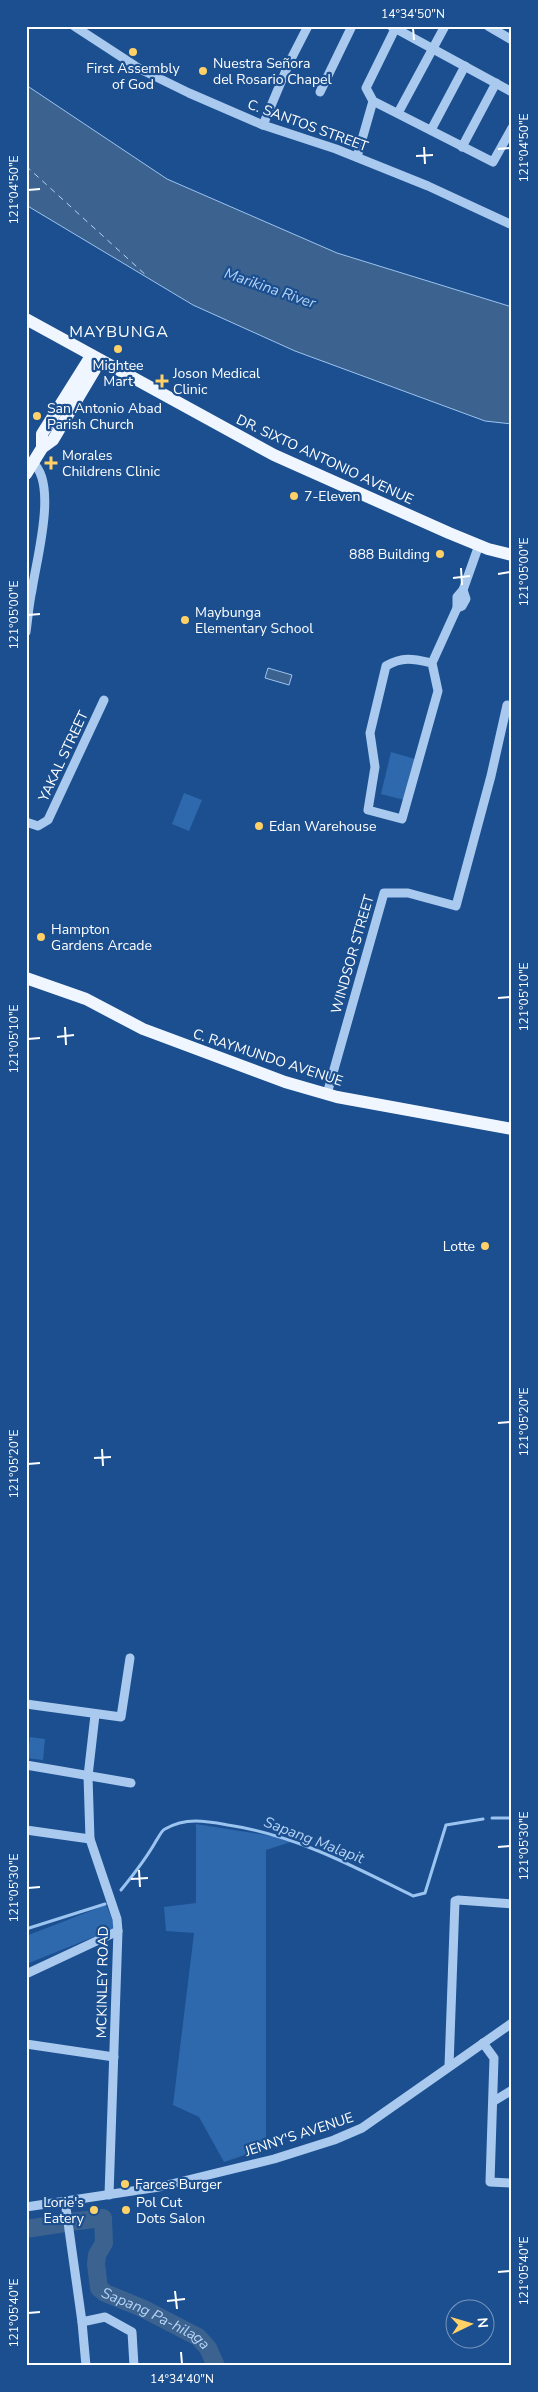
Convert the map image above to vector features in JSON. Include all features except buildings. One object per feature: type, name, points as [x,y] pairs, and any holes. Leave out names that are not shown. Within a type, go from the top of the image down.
[{"type":"main road","name":"DR. SIXTO ANTONIO AVENUE","points":[[26,320],[274,455],[478,545],[512,555]]},
{"type":"main road","points":[[28,470],[42,448],[42,434],[95,358]]},
{"type":"main road","name":"C. RAYMUNDO AVENUE","points":[[26,978],[86,1000],[143,1029],[265,1075],[327,1094],[512,1129]]},
{"type":"street","name":"C. SANTOS STREET","points":[[74,26],[140,69],[189,93],[263,125],[357,157],[428,186],[512,225]]},
{"type":"street","points":[[263,125],[289,63],[308,26]]},
{"type":"street","points":[[320,92],[352,26]]},
{"type":"street","points":[[398,112],[445,26]]},
{"type":"street","points":[[488,26],[512,40]]},
{"type":"street","points":[[512,92],[393,28],[366,88],[373,101],[398,112],[493,162],[512,128]]},
{"type":"street","points":[[431,130],[465,66]]},
{"type":"street","points":[[462,147],[496,83]]},
{"type":"street","points":[[357,157],[373,101]]},
{"type":"street","points":[[26,632],[41,536],[45,495],[41,473],[28,470]]},
{"type":"street","points":[[432,664],[407,658],[397,660],[386,666],[370,733],[375,767],[368,810],[402,819],[438,691],[432,664],[457,608],[462,606],[466,599],[463,590],[478,545]]},
{"type":"street","name":"YAKAL STREET","points":[[26,822],[38,826],[46,824],[104,700]]},
{"type":"street","name":"WINDSOR STREET","points":[[327,1094],[384,893],[408,893],[456,906],[490,781],[507,705]]},
{"type":"street","points":[[26,1704],[95,1715],[121,1717],[130,1658]]},
{"type":"street","name":"MCKINLEY ROAD","points":[[95,1715],[88,1776],[90,1839],[118,1919],[109,2195]]},
{"type":"street","points":[[26,1766],[131,1783]]},
{"type":"street","points":[[26,1830],[90,1839]]},
{"type":"street","points":[[449,2066],[455,1901],[512,1904]]},
{"type":"street","points":[[26,1974],[118,1931]]},
{"type":"street","name":"JENNY'S AVENUE","points":[[26,2207],[169,2185],[274,2159],[334,2140],[362,2128],[512,2023]]},
{"type":"street","points":[[483,2043],[494,2058],[490,2182],[512,2183]]},
{"type":"street","points":[[26,2044],[114,2057]]},
{"type":"street","points":[[494,2102],[512,2090]]},
{"type":"street","points":[[65,2201],[82,2322],[86,2366]]},
{"type":"street","points":[[82,2322],[105,2317],[132,2332],[134,2366]]},
{"type":"shaded area","points":[[391,752],[415,759],[404,800],[381,794]]},
{"type":"shaded area","points":[[184,793],[202,800],[189,831],[172,824]]},
{"type":"shaded area","points":[[30,1737],[45,1739],[43,1760],[27,1758]]},
{"type":"shaded area","points":[[196,1824],[297,1840],[266,1850],[266,2148],[224,2162],[199,2117],[173,2105],[194,1933],[166,1931],[164,1907],[196,1903]]},
{"type":"shaded area","points":[[106,1905],[116,1928],[29,1963],[26,1957],[26,1936]]},
{"type":"water","name":"Marikina River","points":[[26,85],[167,179],[337,253],[512,307],[512,424],[485,421],[295,351],[193,305],[26,205]]},
{"type":"water","points":[[268,668],[292,675],[289,685],[265,678]]},
{"type":"waterway","points":[[492,1818],[512,1818]]},
{"type":"waterway","name":"Sapang Malapit","points":[[121,1890],[164,1830],[173,1825],[196,1821],[212,1822],[277,1836],[346,1863],[413,1896],[425,1893],[446,1825],[483,1819]]},
{"type":"waterway","name":"Sapang Malapit","points":[[26,1929],[105,1904]]},
{"type":"waterway","name":"Sapang Pa-hilaga","points":[[69,2222],[103,2218],[104,2243],[97,2255],[96,2264],[99,2288],[105,2293],[142,2308],[198,2337],[208,2348],[216,2366]]},
{"type":"waterway","name":"Sapang Pa-hilaga","points":[[26,2229],[65,2223]]},
{"type":"ferry route","points":[[26,166],[148,277]]},
{"type":"place","name":"First Assembly of God","points":[[133,52]]},
{"type":"place","name":"Nuestra Señora del Rosario Chapel","points":[[203,71]]},
{"type":"place","name":"Mightee Mart","points":[[118,349]]},
{"type":"place","name":"Joson Medical Clinic","points":[[162,381]]},
{"type":"place","name":"San Antonio Abad Parish Church","points":[[37,416]]},
{"type":"place","name":"Morales Childrens Clinic","points":[[51,463]]},
{"type":"place","name":"7-Eleven","points":[[294,496]]},
{"type":"place","name":"888 Building","points":[[440,554]]},
{"type":"place","name":"Maybunga Elementary School","points":[[185,620]]},
{"type":"place","name":"Edan Warehouse","points":[[259,826]]},
{"type":"place","name":"Hampton Gardens Arcade","points":[[41,937]]},
{"type":"place","name":"Lotte","points":[[485,1246]]},
{"type":"place","name":"Farces Burger","points":[[125,2184]]},
{"type":"place","name":"Lorie's Eatery","points":[[94,2210]]},
{"type":"place","name":"Pol Cut Dots Salon","points":[[126,2210]]},
{"type":"district","name":"MAYBUNGA","points":[[119,331]]}]
